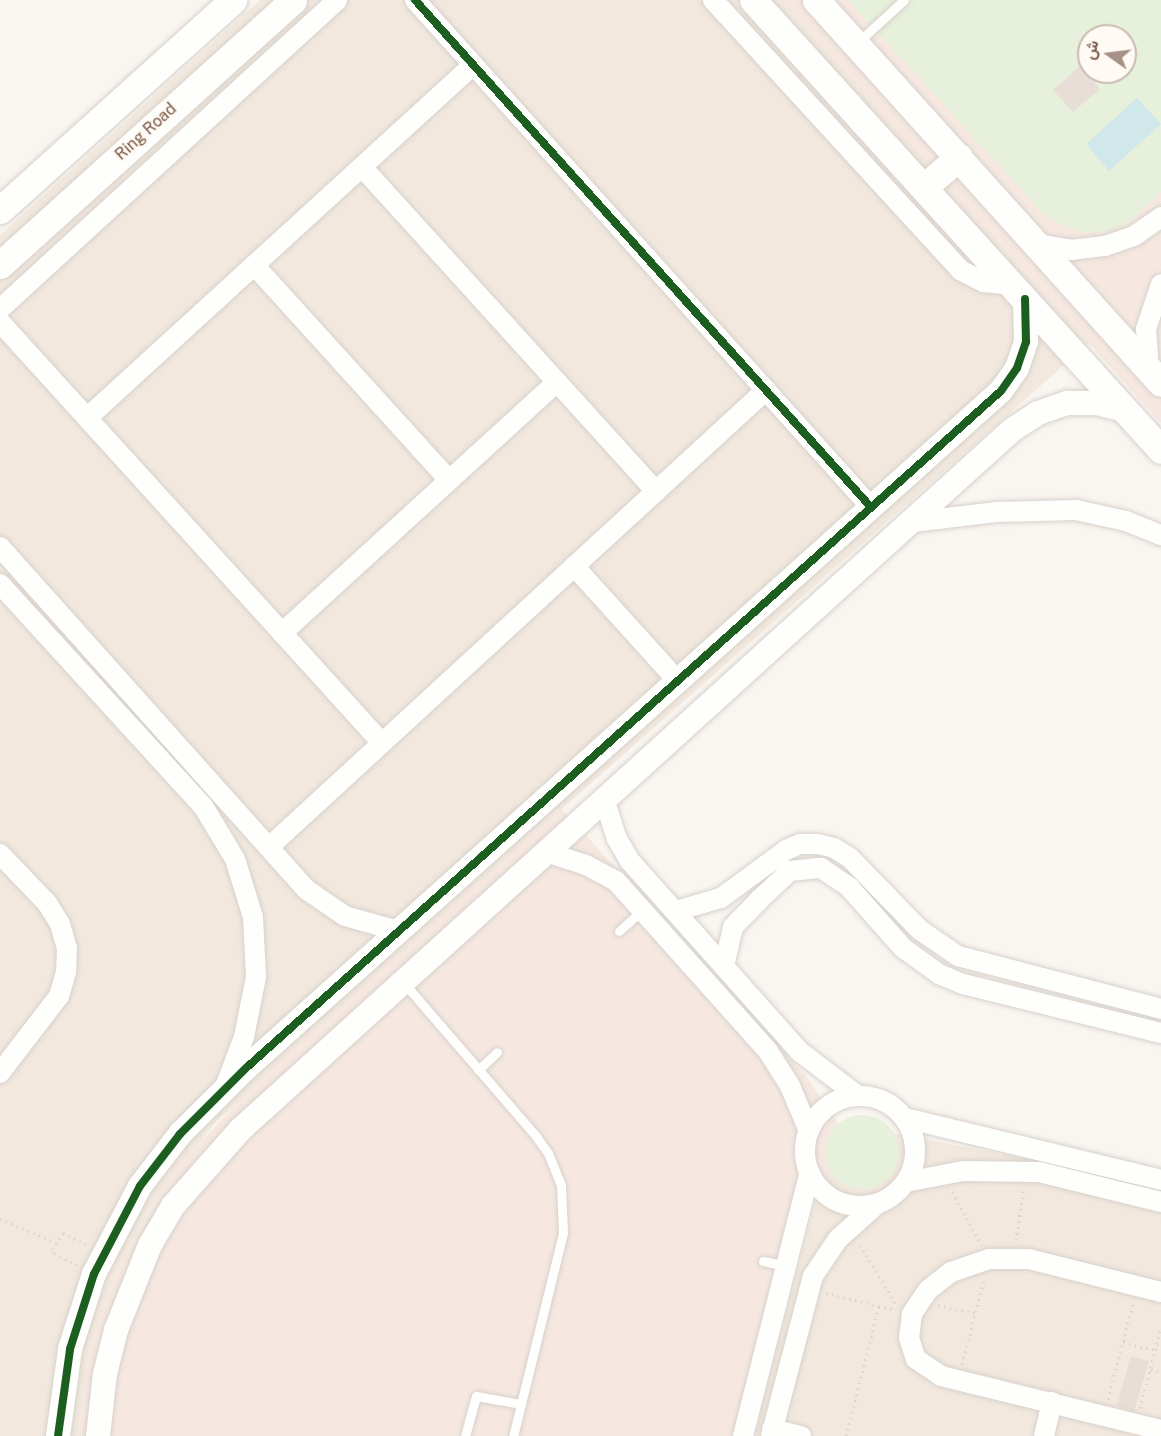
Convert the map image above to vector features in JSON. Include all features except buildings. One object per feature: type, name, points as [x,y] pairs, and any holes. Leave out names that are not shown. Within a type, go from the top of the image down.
[{"type":"main road","points":[[0,210],[233,0]]},
{"type":"main road","name":"Ring Road","points":[[0,265],[293,0]]},
{"type":"main road","points":[[753,0],[1161,450]]},
{"type":"main road","points":[[816,0],[1155,376]]},
{"type":"main road","points":[[924,187],[959,158]]},
{"type":"street","points":[[0,309],[337,0]]},
{"type":"street","points":[[415,0],[870,506]]},
{"type":"street","points":[[58,1436],[70,1349],[99,1263],[140,1186],[180,1134],[225,1087],[619,731],[1001,391],[1017,368],[1028,327],[1019,292],[984,282],[960,270],[713,0]]},
{"type":"street","points":[[87,418],[473,65]]},
{"type":"street","points":[[362,167],[656,491]]},
{"type":"street","points":[[1038,244],[1071,250],[1105,246],[1134,236],[1161,217]]},
{"type":"street","points":[[254,266],[449,480]]},
{"type":"street","points":[[1155,376],[1146,329],[1161,284]]},
{"type":"street","points":[[0,322],[381,743]]},
{"type":"street","points":[[282,633],[557,382]]},
{"type":"street","points":[[269,847],[766,390]]},
{"type":"street","points":[[98,1436],[105,1374],[116,1330],[145,1256],[173,1206],[240,1130],[1025,420],[1053,407],[1083,402],[1126,410]]},
{"type":"street","points":[[970,419],[994,447]]},
{"type":"street","points":[[913,522],[997,512],[1076,510],[1126,521],[1161,535]]},
{"type":"street","points":[[0,547],[269,847],[325,904],[366,925],[398,931]]},
{"type":"street","points":[[574,566],[677,680]]},
{"type":"street","points":[[3,593],[203,806],[235,859],[253,917],[256,978],[244,1037],[225,1087]]},
{"type":"street","points":[[619,731],[645,762]]},
{"type":"street","points":[[604,799],[622,850],[799,1051],[858,1096],[884,1101],[905,1118],[1161,1180]]},
{"type":"street","points":[[676,911],[721,898],[786,850],[800,844],[818,844],[834,848],[850,858],[920,930],[958,956],[1161,1009]]},
{"type":"street","points":[[546,852],[601,872],[615,881],[768,1051],[790,1086],[809,1131]]},
{"type":"street","points":[[0,854],[47,903],[60,924],[67,948],[66,972],[59,996],[0,1073]]},
{"type":"street","points":[[724,966],[733,927],[760,899],[790,871],[821,868],[849,887],[903,948],[939,974],[963,984],[1161,1033]]},
{"type":"street","points":[[858,1096],[824,1110],[809,1131],[806,1158],[810,1172],[821,1189],[837,1201],[864,1206],[877,1204]]},
{"type":"street","points":[[905,1118],[916,1150],[906,1182]]},
{"type":"street","points":[[801,1436],[772,1432],[808,1288],[828,1250],[849,1228],[906,1182],[942,1174],[1028,1171],[1161,1202]]},
{"type":"street","points":[[743,1436],[810,1172]]},
{"type":"street","points":[[140,1186],[173,1206]]},
{"type":"street","points":[[1161,1292],[1013,1257],[989,1258],[951,1272],[919,1301],[909,1326],[911,1350],[931,1372],[1161,1430]]},
{"type":"street","points":[[762,1361],[788,1368]]},
{"type":"street","points":[[1044,1436],[1052,1402]]},
{"type":"lane","points":[[856,44],[904,0]]},
{"type":"lane","points":[[619,931],[642,910]]},
{"type":"lane","points":[[402,982],[548,1153],[564,1203],[563,1233],[513,1436]]},
{"type":"lane","points":[[478,1070],[497,1052]]},
{"type":"lane","points":[[763,1261],[786,1266]]},
{"type":"lane","points":[[465,1436],[476,1396],[520,1404]]},
{"type":"path","points":[[1013,1257],[1028,1171]]},
{"type":"path","points":[[942,1174],[989,1258],[958,1380]]},
{"type":"path","points":[[0,1219],[55,1242]]},
{"type":"path","points":[[808,1288],[900,1311],[849,1228]]},
{"type":"path","points":[[63,1233],[99,1263],[53,1253],[55,1242],[63,1233]]},
{"type":"path","points":[[1104,1415],[1137,1286]]},
{"type":"path","points":[[919,1301],[975,1313]]},
{"type":"path","points":[[846,1436],[879,1306]]},
{"type":"path","points":[[1136,1424],[1161,1328]]},
{"type":"path","points":[[1123,1342],[1155,1350]]},
{"type":"path","points":[[1151,1369],[1161,1372]]},
{"type":"shaded area","points":[[260,0],[784,0],[1089,343],[562,809],[214,1124],[152,1205],[115,1276],[88,1356],[78,1436],[0,1436],[0,235]]},
{"type":"shaded area","points":[[784,0],[1161,0],[1161,423],[1089,343]]},
{"type":"shaded area","points":[[562,809],[806,1076],[851,1142],[830,1161],[815,1194],[754,1436],[78,1436],[88,1356],[115,1276],[152,1206],[186,1158],[247,1092]]},
{"type":"shaded area","points":[[886,1132],[1034,1160],[1161,1193],[1161,1436],[754,1436],[823,1173],[830,1161]]},
{"type":"green space","points":[[848,0],[1161,0],[1161,192],[1128,223],[1112,231],[1079,232],[1047,218]]},
{"type":"green space","points":[[862,1115],[876,1118],[888,1126],[896,1138],[899,1152],[896,1166],[888,1178],[876,1186],[862,1189],[848,1186],[836,1178],[828,1166],[825,1152],[828,1138],[836,1126],[848,1118]]},
{"type":"water","points":[[1137,98],[1161,124],[1109,171],[1086,144]]},
{"type":"cycle path","points":[[415,0],[870,506]]},
{"type":"cycle path","points":[[58,1436],[70,1349],[94,1274],[140,1186],[180,1134],[245,1069],[1001,391],[1017,368],[1026,342],[1025,299]]}]
